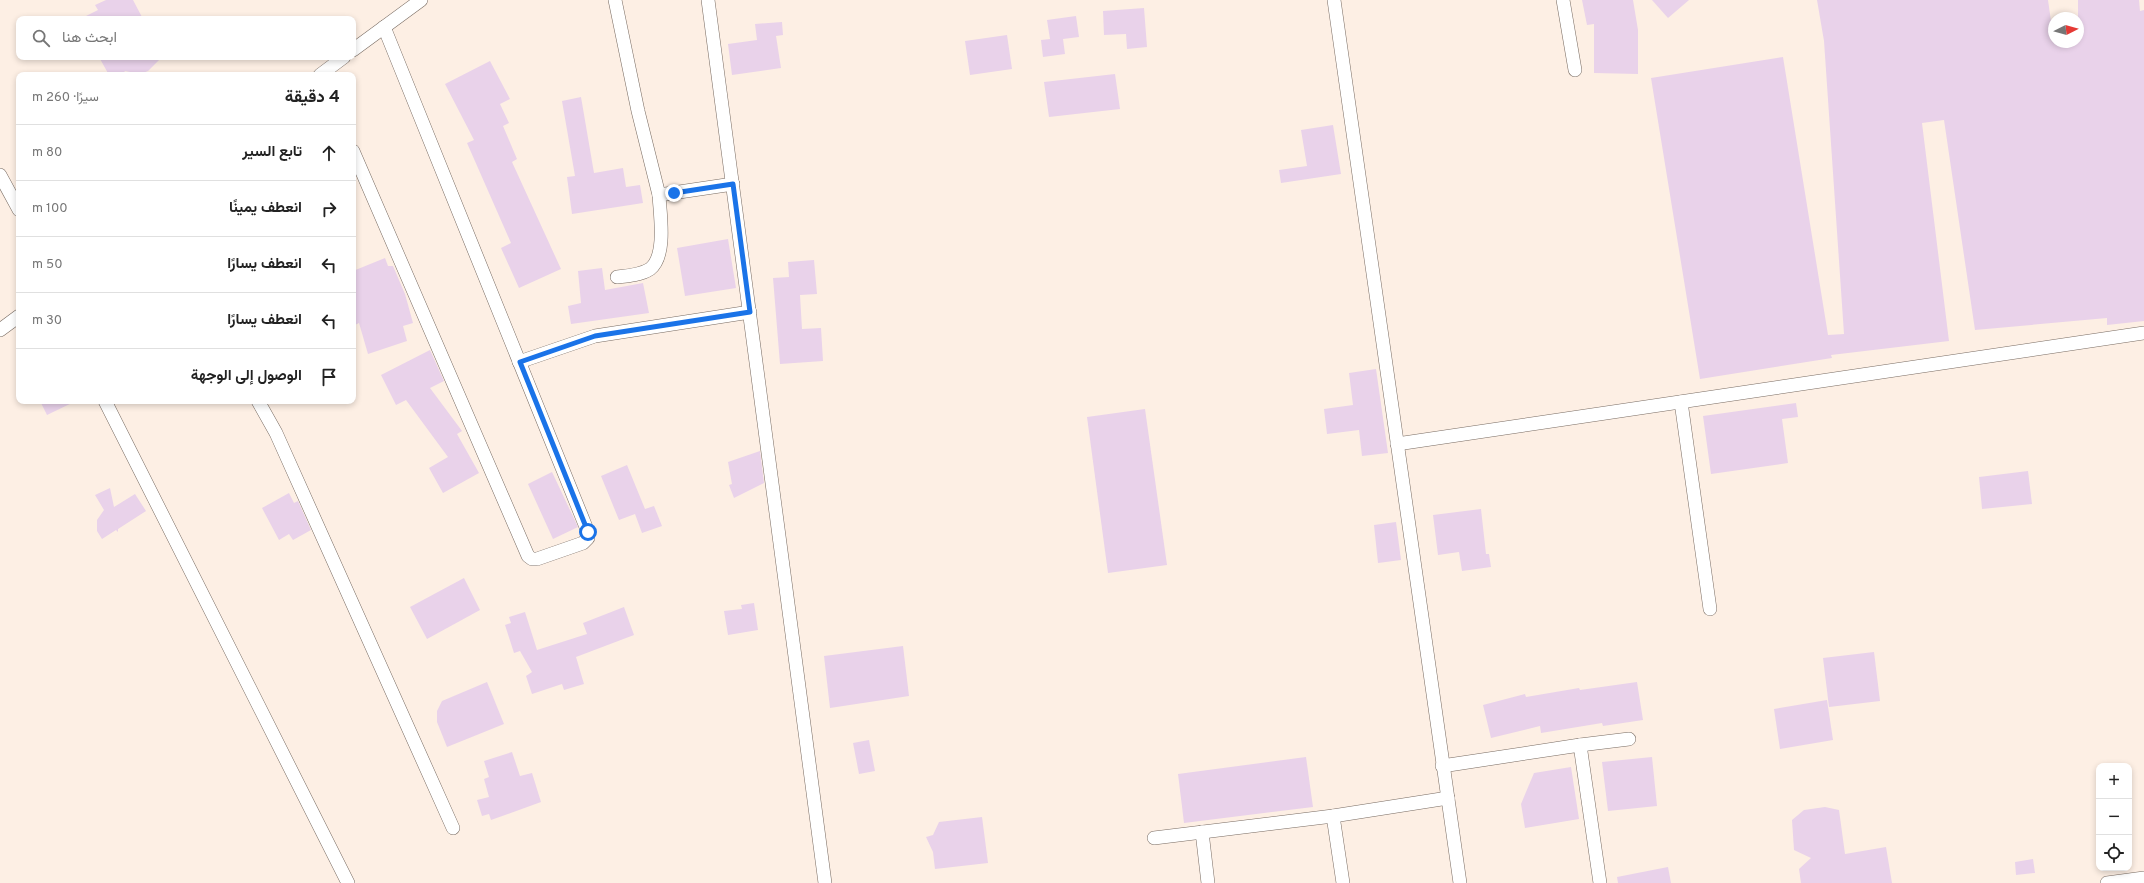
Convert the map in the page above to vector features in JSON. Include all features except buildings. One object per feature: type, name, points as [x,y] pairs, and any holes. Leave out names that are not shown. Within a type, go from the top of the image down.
[{"type":"street","points":[[356,48],[421,0]]},
{"type":"street","points":[[615,0],[638,111],[659,195],[661,240],[658,260],[649,269],[617,277]]},
{"type":"street","points":[[708,0],[825,883]]},
{"type":"street","points":[[1334,0],[1442,766],[1460,883]]},
{"type":"street","points":[[1563,0],[1574,70]]},
{"type":"street","points":[[356,158],[528,556],[532,559],[537,559],[583,543],[588,538],[588,532],[384,27]]},
{"type":"street","points":[[324,72],[340,60]]},
{"type":"street","points":[[0,175],[16,204]]},
{"type":"street","points":[[659,195],[733,184]]},
{"type":"street","points":[[520,362],[595,336],[750,312]]},
{"type":"street","points":[[0,330],[16,318]]},
{"type":"street","points":[[1397,444],[2144,333]]},
{"type":"street","points":[[1681,402],[1710,609]]},
{"type":"street","points":[[107,404],[348,883]]},
{"type":"street","points":[[260,404],[276,433],[453,828]]},
{"type":"street","points":[[1442,766],[1629,739]]},
{"type":"street","points":[[1580,745],[1600,883]]},
{"type":"street","points":[[1154,838],[1333,816],[1448,798]]},
{"type":"street","points":[[1333,816],[1343,883]]},
{"type":"street","points":[[1202,832],[1208,883]]},
{"type":"street","points":[[2113,883],[2144,878]]},
{"type":"route","points":[[588,532],[520,362],[595,336],[750,312],[733,184],[674,193]]}]
